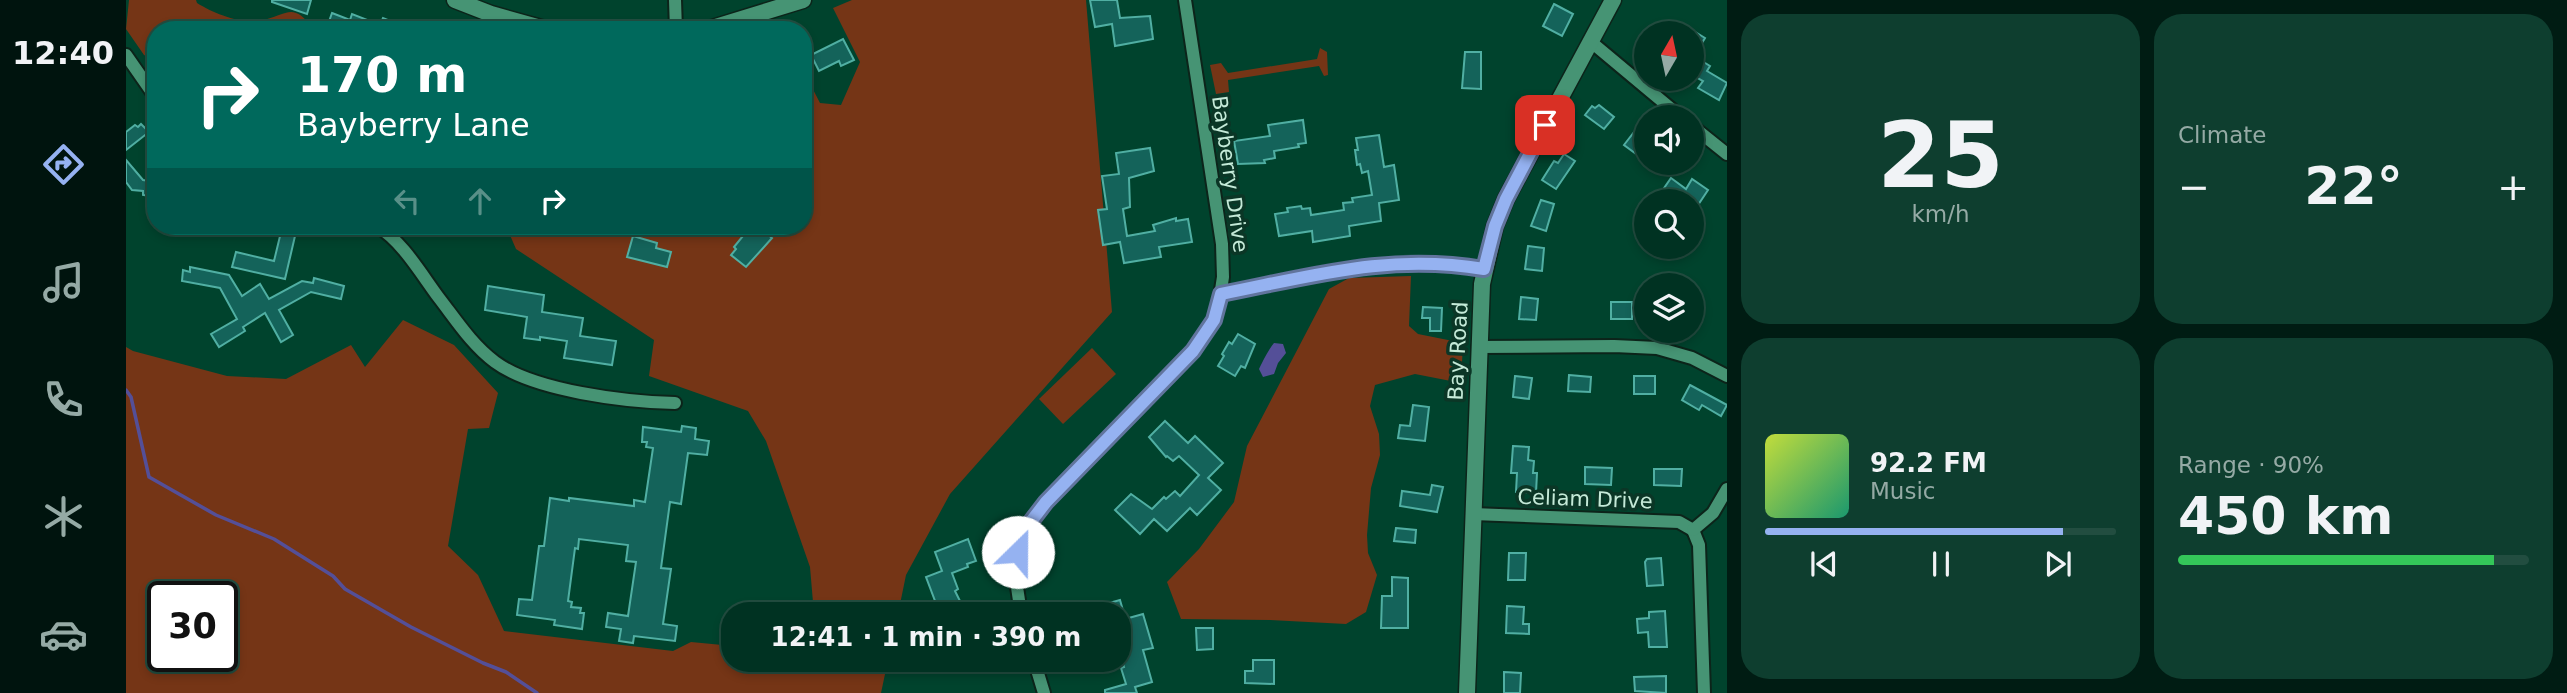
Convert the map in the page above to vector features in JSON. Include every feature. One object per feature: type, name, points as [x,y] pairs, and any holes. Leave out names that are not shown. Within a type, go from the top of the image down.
[{"type":"main road","points":[[455,0],[516,21]]},
{"type":"main road","points":[[735,21],[803,0]]},
{"type":"main road","name":"Bay Road","points":[[1467,693],[1478,347],[1484,269],[1495,226],[1506,199],[1613,0]]},
{"type":"street","points":[[675,0],[676,21]]},
{"type":"street","name":"Bayberry Drive","points":[[1019,602],[1017,557],[1026,528],[1054,494],[1193,351],[1214,320],[1221,294],[1222,244],[1185,0]]},
{"type":"street","points":[[1590,41],[1667,105]]},
{"type":"street","points":[[126,55],[147,85]]},
{"type":"street","points":[[1704,136],[1727,154]]},
{"type":"street","points":[[388,235],[397,243],[471,339],[505,369],[540,382],[580,392],[628,400],[675,403]]},
{"type":"street","points":[[1221,294],[1375,264],[1431,263],[1484,269]]},
{"type":"street","points":[[1478,347],[1657,348],[1692,358],[1727,376]]},
{"type":"street","points":[[1704,693],[1699,545],[1693,530],[1713,513],[1727,489]]},
{"type":"street","name":"Celiam Drive","points":[[1473,514],[1679,522],[1693,530]]},
{"type":"street","points":[[1038,672],[1044,693]]},
{"type":"shaded area","points":[[129,0],[196,0],[219,14],[252,21],[147,21],[147,56],[126,29]]},
{"type":"shaded area","points":[[852,0],[1086,0],[1112,312],[950,494],[906,575],[900,602],[813,602],[810,567],[766,441],[748,411],[649,376],[654,340],[516,249],[510,235],[812,235],[812,87],[820,103],[841,105],[860,62],[833,8]]},
{"type":"shaded area","points":[[290,12],[307,21],[259,21]]},
{"type":"shaded area","points":[[1320,48],[1327,52],[1328,75],[1324,76],[1319,66],[1228,80],[1229,92],[1216,94],[1210,65],[1221,63],[1228,73],[1317,59]]},
{"type":"shaded area","points":[[1411,276],[1409,326],[1418,334],[1463,343],[1461,383],[1415,374],[1375,385],[1370,406],[1379,434],[1380,455],[1371,488],[1367,535],[1368,553],[1377,575],[1366,612],[1346,624],[1181,619],[1167,582],[1199,549],[1234,502],[1247,446],[1329,289],[1349,278]]},
{"type":"shaded area","points":[[403,320],[454,345],[498,393],[489,428],[468,429],[448,546],[478,575],[504,631],[673,651],[691,642],[721,645],[721,672],[885,672],[881,693],[126,693],[126,347],[227,376],[286,379],[351,345],[365,367]]},
{"type":"shaded area","points":[[1274,343],[1283,344],[1286,353],[1274,374],[1263,377],[1259,369]]},
{"type":"shaded area","points":[[1092,348],[1116,374],[1063,424],[1039,399]]},
{"type":"building","points":[[272,0],[311,0],[307,14]]},
{"type":"building","points":[[1090,0],[1117,0],[1120,18],[1150,16],[1153,39],[1115,46],[1112,24],[1095,27]]},
{"type":"building","points":[[1554,4],[1573,14],[1562,36],[1543,26]]},
{"type":"building","points":[[332,13],[350,20],[352,14],[370,21],[329,21]]},
{"type":"building","points":[[843,39],[854,60],[841,66],[839,61],[819,71],[812,54]]},
{"type":"building","points":[[1465,52],[1481,52],[1481,89],[1462,88]]},
{"type":"building","points":[[1704,62],[1710,66],[1707,71],[1727,83],[1719,100],[1703,91]]},
{"type":"building","points":[[1599,105],[1614,117],[1604,129],[1585,115],[1592,106],[1595,108]]},
{"type":"building","points":[[1303,120],[1306,143],[1298,144],[1299,147],[1274,151],[1275,158],[1264,160],[1265,163],[1238,164],[1234,141],[1270,136],[1268,125]]},
{"type":"building","points":[[141,124],[147,134],[126,150],[126,132],[135,125],[138,127]]},
{"type":"building","points":[[1634,132],[1634,152],[1624,145]]},
{"type":"building","points":[[1379,135],[1384,167],[1394,165],[1399,200],[1379,203],[1381,221],[1349,226],[1350,236],[1313,242],[1312,231],[1279,236],[1275,214],[1288,212],[1287,208],[1310,208],[1311,215],[1344,210],[1343,203],[1353,202],[1352,198],[1372,195],[1368,171],[1362,173],[1360,164],[1357,165],[1356,138]]},
{"type":"building","points":[[1150,148],[1154,171],[1129,178],[1130,207],[1123,209],[1127,236],[1155,231],[1153,225],[1176,218],[1176,221],[1188,219],[1192,242],[1159,247],[1161,257],[1124,263],[1120,242],[1103,245],[1098,210],[1107,209],[1102,176],[1119,174],[1116,153]]},
{"type":"building","points":[[1564,154],[1575,161],[1556,189],[1542,180],[1554,161],[1558,163]]},
{"type":"building","points":[[126,160],[143,180],[147,181],[147,196],[143,195],[143,191],[132,190],[126,182]]},
{"type":"building","points":[[1671,178],[1686,189],[1663,189]]},
{"type":"building","points":[[1692,179],[1708,190],[1704,196],[1704,189],[1686,189]]},
{"type":"building","points":[[1541,200],[1554,204],[1546,231],[1531,226]]},
{"type":"building","points":[[280,235],[295,236],[285,279],[232,267],[236,252],[274,261]]},
{"type":"building","points":[[744,235],[768,235],[772,238],[746,267],[731,255],[736,249],[734,247]]},
{"type":"building","points":[[633,236],[657,243],[656,248],[671,252],[667,267],[627,257]]},
{"type":"building","points":[[1528,246],[1544,248],[1542,271],[1525,269]]},
{"type":"building","points":[[190,267],[229,275],[242,296],[260,284],[269,299],[302,281],[313,283],[314,278],[344,286],[341,299],[311,292],[279,310],[293,335],[281,342],[265,313],[243,327],[245,331],[219,347],[211,334],[237,319],[220,288],[182,281],[183,270],[190,272]]},
{"type":"building","points":[[488,286],[544,295],[542,312],[583,318],[580,336],[616,341],[612,365],[564,358],[567,341],[540,337],[540,340],[524,338],[527,317],[485,310]]},
{"type":"building","points":[[1521,297],[1538,299],[1536,320],[1519,319]]},
{"type":"building","points":[[1611,302],[1632,302],[1632,319],[1611,319]]},
{"type":"building","points":[[1423,307],[1442,308],[1441,331],[1430,331],[1430,318],[1422,318]]},
{"type":"building","points":[[1238,334],[1255,344],[1245,368],[1241,366],[1235,376],[1218,366],[1229,342],[1232,344]]},
{"type":"building","points":[[1569,375],[1591,377],[1590,392],[1568,391]]},
{"type":"building","points":[[1515,376],[1532,378],[1529,399],[1513,397]]},
{"type":"building","points":[[1634,376],[1655,376],[1655,394],[1634,394]]},
{"type":"building","points":[[1690,385],[1727,405],[1721,416],[1702,405],[1699,410],[1682,400]]},
{"type":"building","points":[[1413,405],[1429,407],[1425,441],[1398,438],[1400,425],[1410,426]]},
{"type":"building","points":[[1165,421],[1188,443],[1195,436],[1223,463],[1208,478],[1221,490],[1197,515],[1190,508],[1167,531],[1154,519],[1140,534],[1115,510],[1131,494],[1152,509],[1175,491],[1180,496],[1199,475],[1179,456],[1173,461],[1166,457],[1149,437]]},
{"type":"building","points":[[682,426],[696,428],[695,439],[709,441],[707,455],[688,453],[681,504],[670,502],[661,568],[671,569],[663,624],[677,626],[675,641],[634,636],[633,643],[619,641],[621,629],[606,627],[608,613],[628,616],[636,562],[626,561],[628,545],[579,539],[578,549],[575,548],[568,601],[572,602],[571,607],[581,608],[580,613],[584,613],[582,629],[554,625],[555,620],[517,615],[519,599],[532,600],[539,546],[544,546],[550,498],[634,506],[634,500],[645,502],[653,448],[646,447],[647,442],[642,442],[643,427],[681,432]]},
{"type":"building","points":[[1513,446],[1529,447],[1528,460],[1534,461],[1533,473],[1537,473],[1536,493],[1516,492],[1517,473],[1511,473]]},
{"type":"building","points":[[1585,467],[1612,468],[1611,485],[1585,484]]},
{"type":"building","points":[[1654,469],[1682,469],[1681,486],[1654,485]]},
{"type":"building","points":[[1432,485],[1443,487],[1437,512],[1400,506],[1402,491],[1430,495]]},
{"type":"building","points":[[1396,528],[1416,530],[1415,543],[1394,541]]},
{"type":"building","points":[[968,539],[976,561],[952,573],[960,601],[935,602],[926,577],[942,571],[935,552]]},
{"type":"building","points":[[1509,553],[1526,553],[1525,580],[1508,580]]},
{"type":"building","points":[[1661,558],[1663,585],[1647,586],[1645,562],[1647,559]]},
{"type":"building","points":[[1392,577],[1408,578],[1408,628],[1381,628],[1382,596],[1392,596]]},
{"type":"building","points":[[1507,606],[1524,607],[1523,624],[1529,624],[1529,634],[1506,633]]},
{"type":"building","points":[[1665,611],[1667,647],[1649,647],[1648,632],[1638,633],[1637,619],[1649,618],[1649,612]]},
{"type":"building","points":[[1143,614],[1153,648],[1143,650],[1152,682],[1135,687],[1137,693],[1105,693],[1105,690],[1126,684],[1122,672],[1131,672],[1131,617]]},
{"type":"building","points":[[1196,628],[1213,628],[1213,649],[1197,650]]},
{"type":"building","points":[[1253,660],[1274,660],[1274,684],[1245,683],[1245,671],[1253,671]]},
{"type":"building","points":[[1504,672],[1521,673],[1520,693],[1504,693]]},
{"type":"building","points":[[1666,676],[1666,693],[1635,691],[1634,677]]},
{"type":"waterway","points":[[126,390],[131,397],[149,477],[216,515],[274,539],[333,576],[345,589],[411,627],[506,672],[537,693]]},
{"type":"route","points":[[1018,552],[1026,528],[1046,502],[1193,351],[1214,320],[1221,294],[1375,264],[1431,263],[1484,269],[1495,226],[1506,199],[1545,125]]}]
